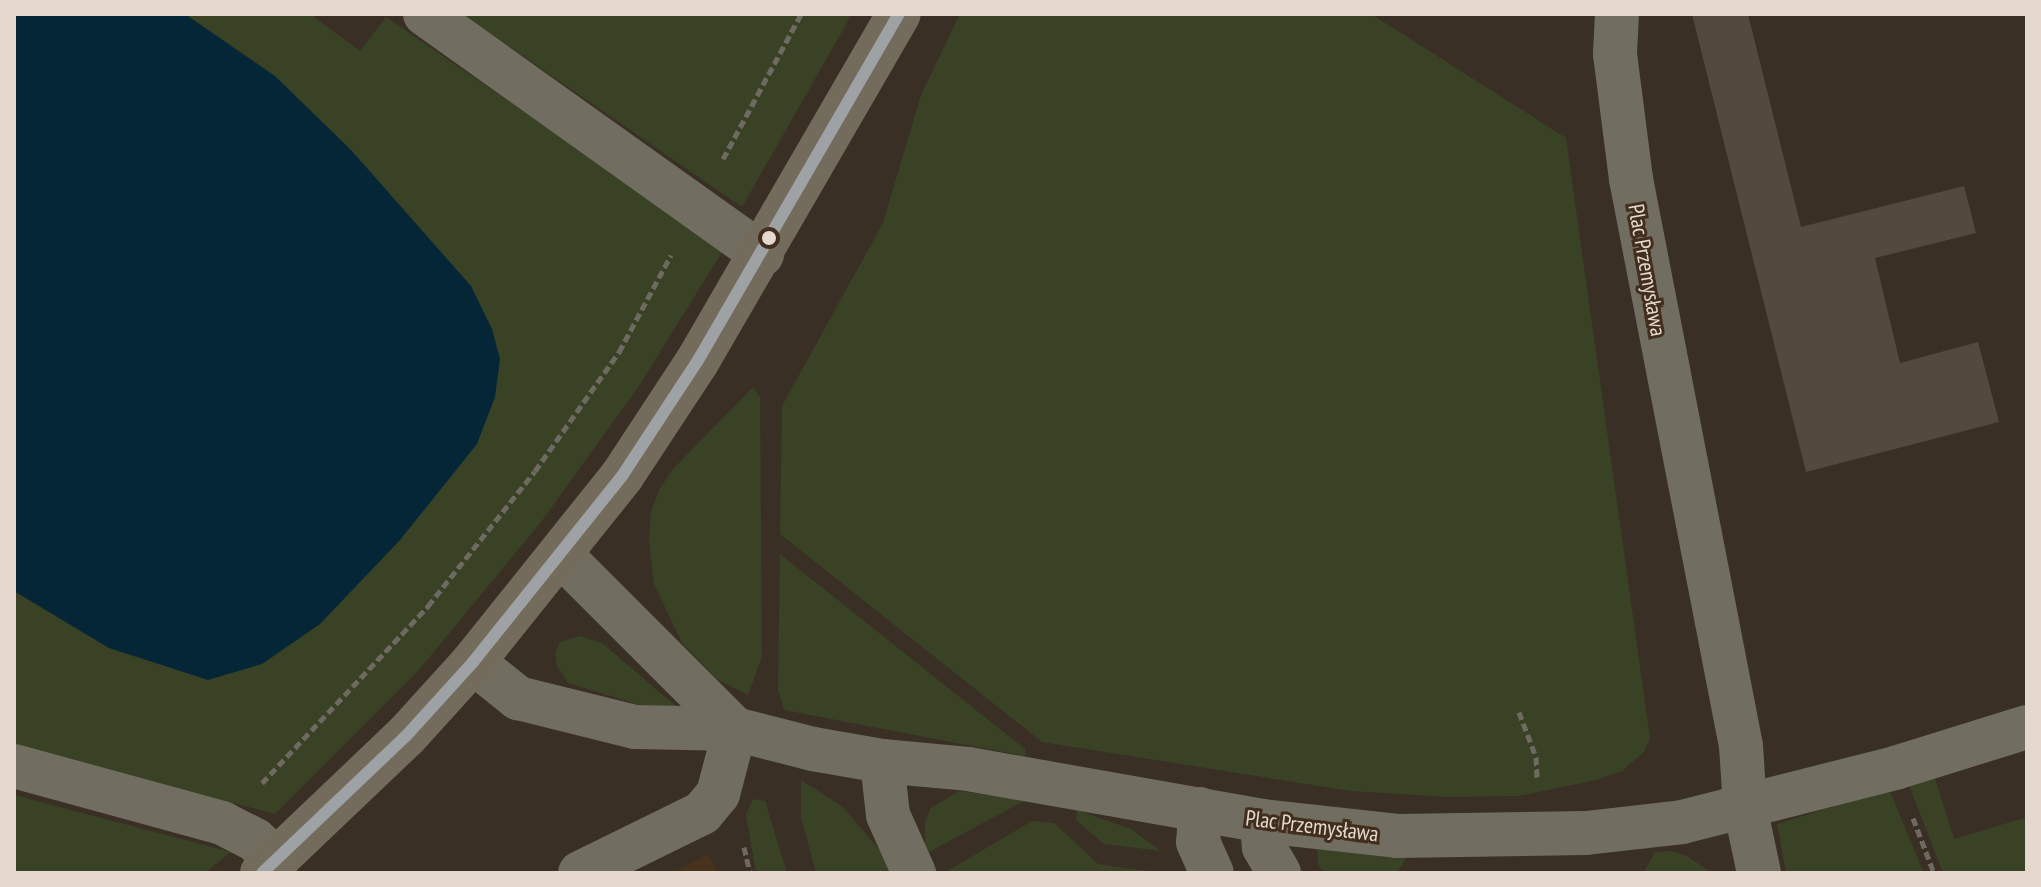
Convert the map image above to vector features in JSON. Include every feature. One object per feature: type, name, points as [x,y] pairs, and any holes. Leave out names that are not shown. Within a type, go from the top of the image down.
[{"type":"main road","points":[[270,866],[406,736],[473,662],[561,555],[647,440],[762,254],[899,14]]},
{"type":"street","points":[[425,14],[762,254]]},
{"type":"street","name":"Plac Przemysława","points":[[1617,14],[1615,54],[1631,179],[1741,746],[1745,807],[1759,873]]},
{"type":"street","points":[[561,555],[735,729],[718,794],[711,804],[691,820],[631,845],[580,873]]},
{"type":"street","name":"Plac Przemysława","points":[[473,662],[518,698],[550,709],[635,727],[735,729],[813,749],[882,761],[968,769],[1262,821],[1397,836],[1530,835],[1641,828],[1745,807],[1895,768],[2027,727]]},
{"type":"street","points":[[882,761],[888,815],[914,873]]},
{"type":"street","points":[[14,766],[222,823],[255,840],[270,866]]},
{"type":"street","points":[[1200,809],[1198,842],[1212,873]]},
{"type":"street","points":[[1262,821],[1264,847],[1279,873]]},
{"type":"path","points":[[222,823],[320,725],[428,606],[535,471],[619,352],[801,14]]},
{"type":"path","points":[[1519,712],[1536,757]]},
{"type":"shaded area","points":[[708,854],[718,873],[672,873]]},
{"type":"green space","points":[[14,14],[316,14],[314,17],[360,51],[386,17],[724,249],[639,386],[541,522],[418,671],[275,814],[14,745]]},
{"type":"green space","points":[[462,14],[852,14],[742,207]]},
{"type":"green space","points":[[960,14],[1371,14],[1566,138],[1650,738],[1644,752],[1622,771],[1596,780],[1519,796],[1447,797],[1351,791],[1042,742],[780,534],[782,406],[883,223],[921,95]]},
{"type":"green space","points":[[753,387],[760,397],[762,657],[748,695],[717,679],[682,643],[654,584],[649,539],[651,512],[659,490],[673,469]]},
{"type":"green space","points":[[780,554],[1025,749],[1025,756],[784,710],[778,689]]},
{"type":"green space","points":[[580,636],[602,643],[676,706],[669,714],[568,683],[557,666],[555,653],[560,642]]},
{"type":"green space","points":[[1935,778],[1954,839],[2027,817],[2027,873],[1943,873],[1909,785]]},
{"type":"green space","points":[[801,780],[843,807],[879,849],[892,873],[816,873],[801,817]]},
{"type":"green space","points":[[1889,789],[1924,873],[1786,873],[1777,824]]},
{"type":"green space","points":[[959,791],[1026,800],[925,854],[925,822],[931,808]]},
{"type":"green space","points":[[14,795],[231,852],[205,873],[14,873]]},
{"type":"green space","points":[[753,799],[765,801],[787,873],[756,873],[746,814]]},
{"type":"green space","points":[[1077,810],[1131,829],[1161,851],[1104,844],[1076,820]]},
{"type":"green space","points":[[1032,821],[1054,823],[1098,864],[1160,873],[944,873]]},
{"type":"green space","points":[[1317,848],[1407,857],[1397,873],[1324,873],[1318,864]]},
{"type":"green space","points":[[1671,851],[1687,856],[1712,873],[1643,873],[1655,852]]},
{"type":"water","points":[[14,14],[185,14],[275,76],[351,150],[471,286],[492,329],[500,359],[495,397],[477,444],[400,540],[320,624],[262,664],[208,680],[109,648],[14,591]]},
{"type":"building","points":[[1692,14],[1748,14],[1801,227],[1964,186],[1976,233],[1875,258],[1900,363],[1978,342],[1999,422],[1806,472]]},
{"type":"transit line","points":[[262,873],[406,736],[473,662],[622,476],[697,362],[899,14]]}]
